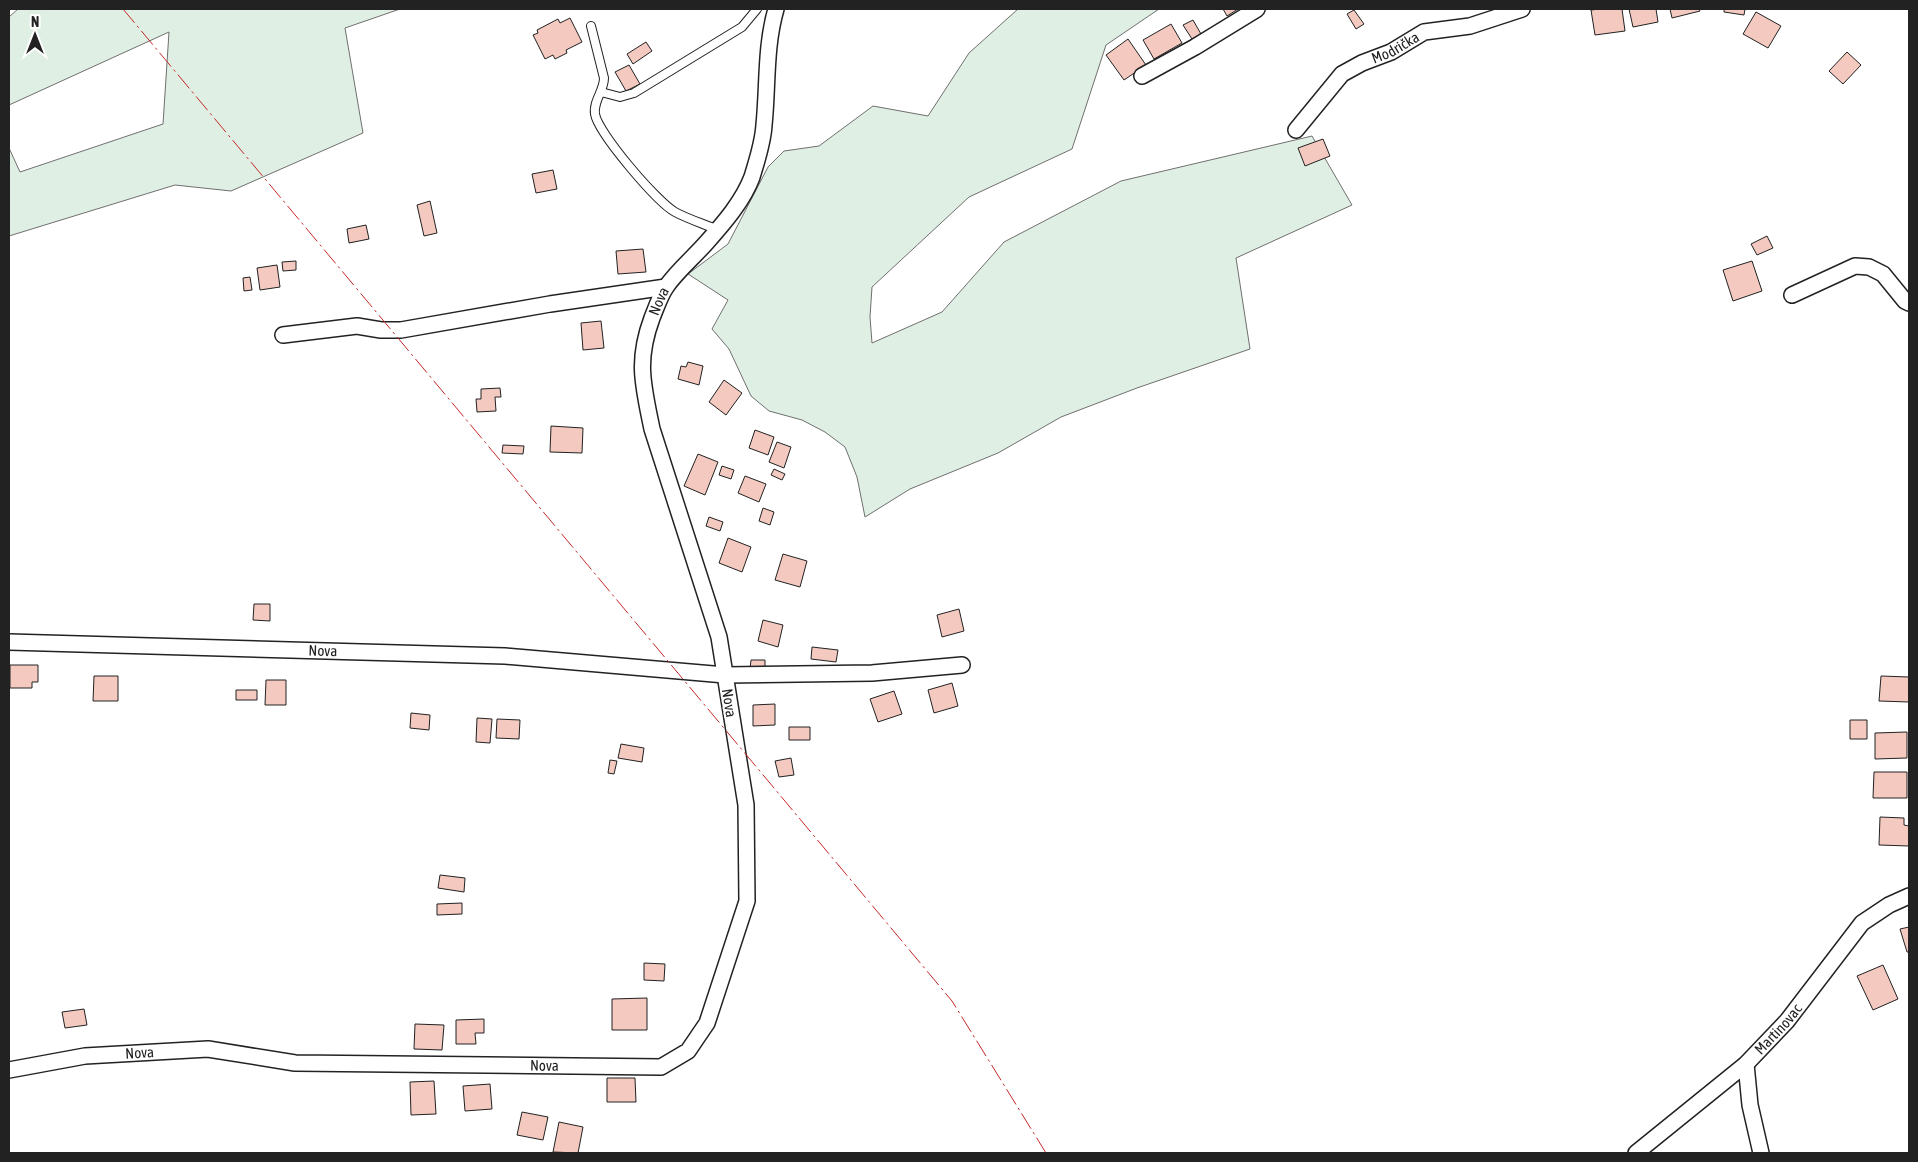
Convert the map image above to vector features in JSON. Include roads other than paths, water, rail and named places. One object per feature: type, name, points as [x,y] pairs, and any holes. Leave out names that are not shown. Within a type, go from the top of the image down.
[{"type":"street","name":"Nova","points":[[9,1070],[85,1056],[208,1049],[295,1063],[661,1067],[688,1051],[707,1023],[747,901],[746,806],[719,638],[652,429],[641,361],[656,306],[666,287],[718,230],[737,205],[751,179],[764,127],[768,53],[771,24],[776,9]]},
{"type":"street","points":[[1142,76],[1195,47],[1256,9]]},
{"type":"street","name":"Modrička","points":[[1296,130],[1342,74],[1362,63],[1391,52],[1424,32],[1470,26],[1522,9]]},
{"type":"street","points":[[1792,295],[1855,266],[1862,266],[1869,267],[1883,274],[1905,301],[1909,303]]},
{"type":"street","points":[[283,335],[357,326],[381,330],[401,330],[550,304],[666,287]]},
{"type":"street","name":"Nova","points":[[9,642],[505,656],[725,675],[872,673],[962,665]]},
{"type":"street","name":"Martinovac","points":[[1636,1153],[1746,1064],[1787,1020],[1862,923],[1889,905],[1909,896]]},
{"type":"street","points":[[1746,1064],[1750,1105],[1761,1153]]},
{"type":"lane","points":[[601,92],[620,97],[634,93],[742,27],[757,9]]},
{"type":"lane","points":[[591,26],[604,78],[604,86],[594,108],[595,116],[604,135],[663,203],[675,212],[718,230]]}]
